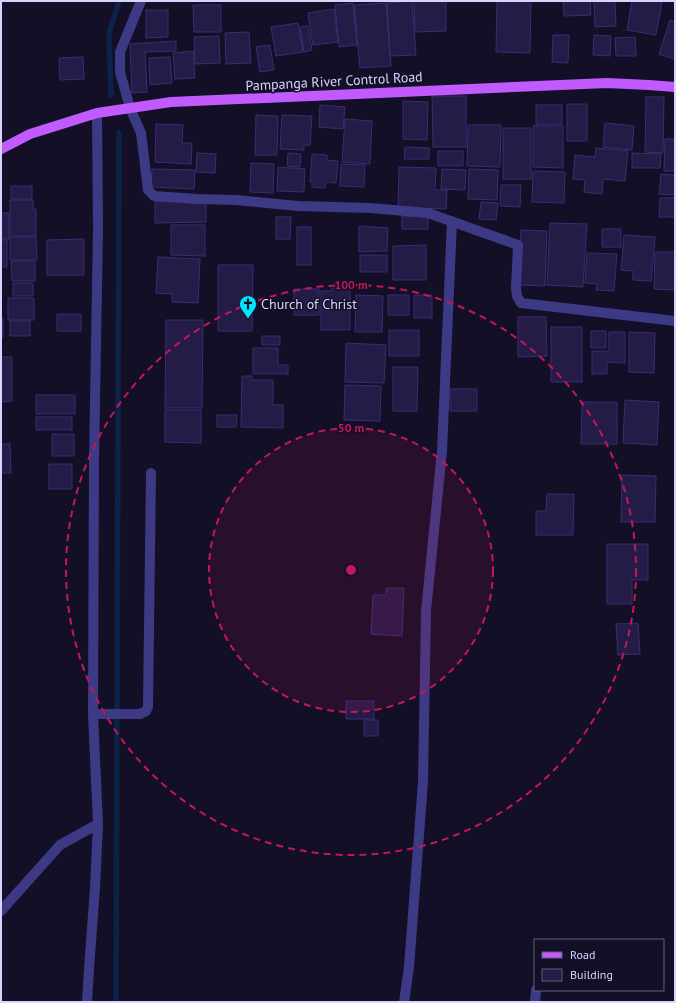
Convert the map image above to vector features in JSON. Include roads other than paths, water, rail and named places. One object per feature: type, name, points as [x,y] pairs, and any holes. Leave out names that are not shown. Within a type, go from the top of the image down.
[{"type":"main road","name":"Pampanga River Control Road","points":[[1,149],[30,134],[97,113],[171,102],[599,83],[649,84],[675,87]]},
{"type":"street","points":[[141,1],[120,52],[120,72],[130,108],[141,133],[148,190],[154,196],[236,200],[298,206],[370,208],[428,213],[518,245],[516,288],[517,296],[521,303],[675,321]]},
{"type":"street","points":[[87,1002],[98,824],[94,460],[98,229],[97,113]]},
{"type":"street","points":[[404,1002],[409,967],[423,782],[426,611],[442,451],[452,221]]},
{"type":"street","points":[[97,714],[140,714],[146,711],[148,707],[151,473]]},
{"type":"street","points":[[1,911],[60,845],[98,824]]},
{"type":"street","points":[[535,1002],[536,991]]},
{"type":"waterway","points":[[111,95],[109,33],[119,1]]},
{"type":"waterway","points":[[116,1002],[119,133]]},
{"type":"place","name":"Church of Christ","points":[[248,319]]}]
